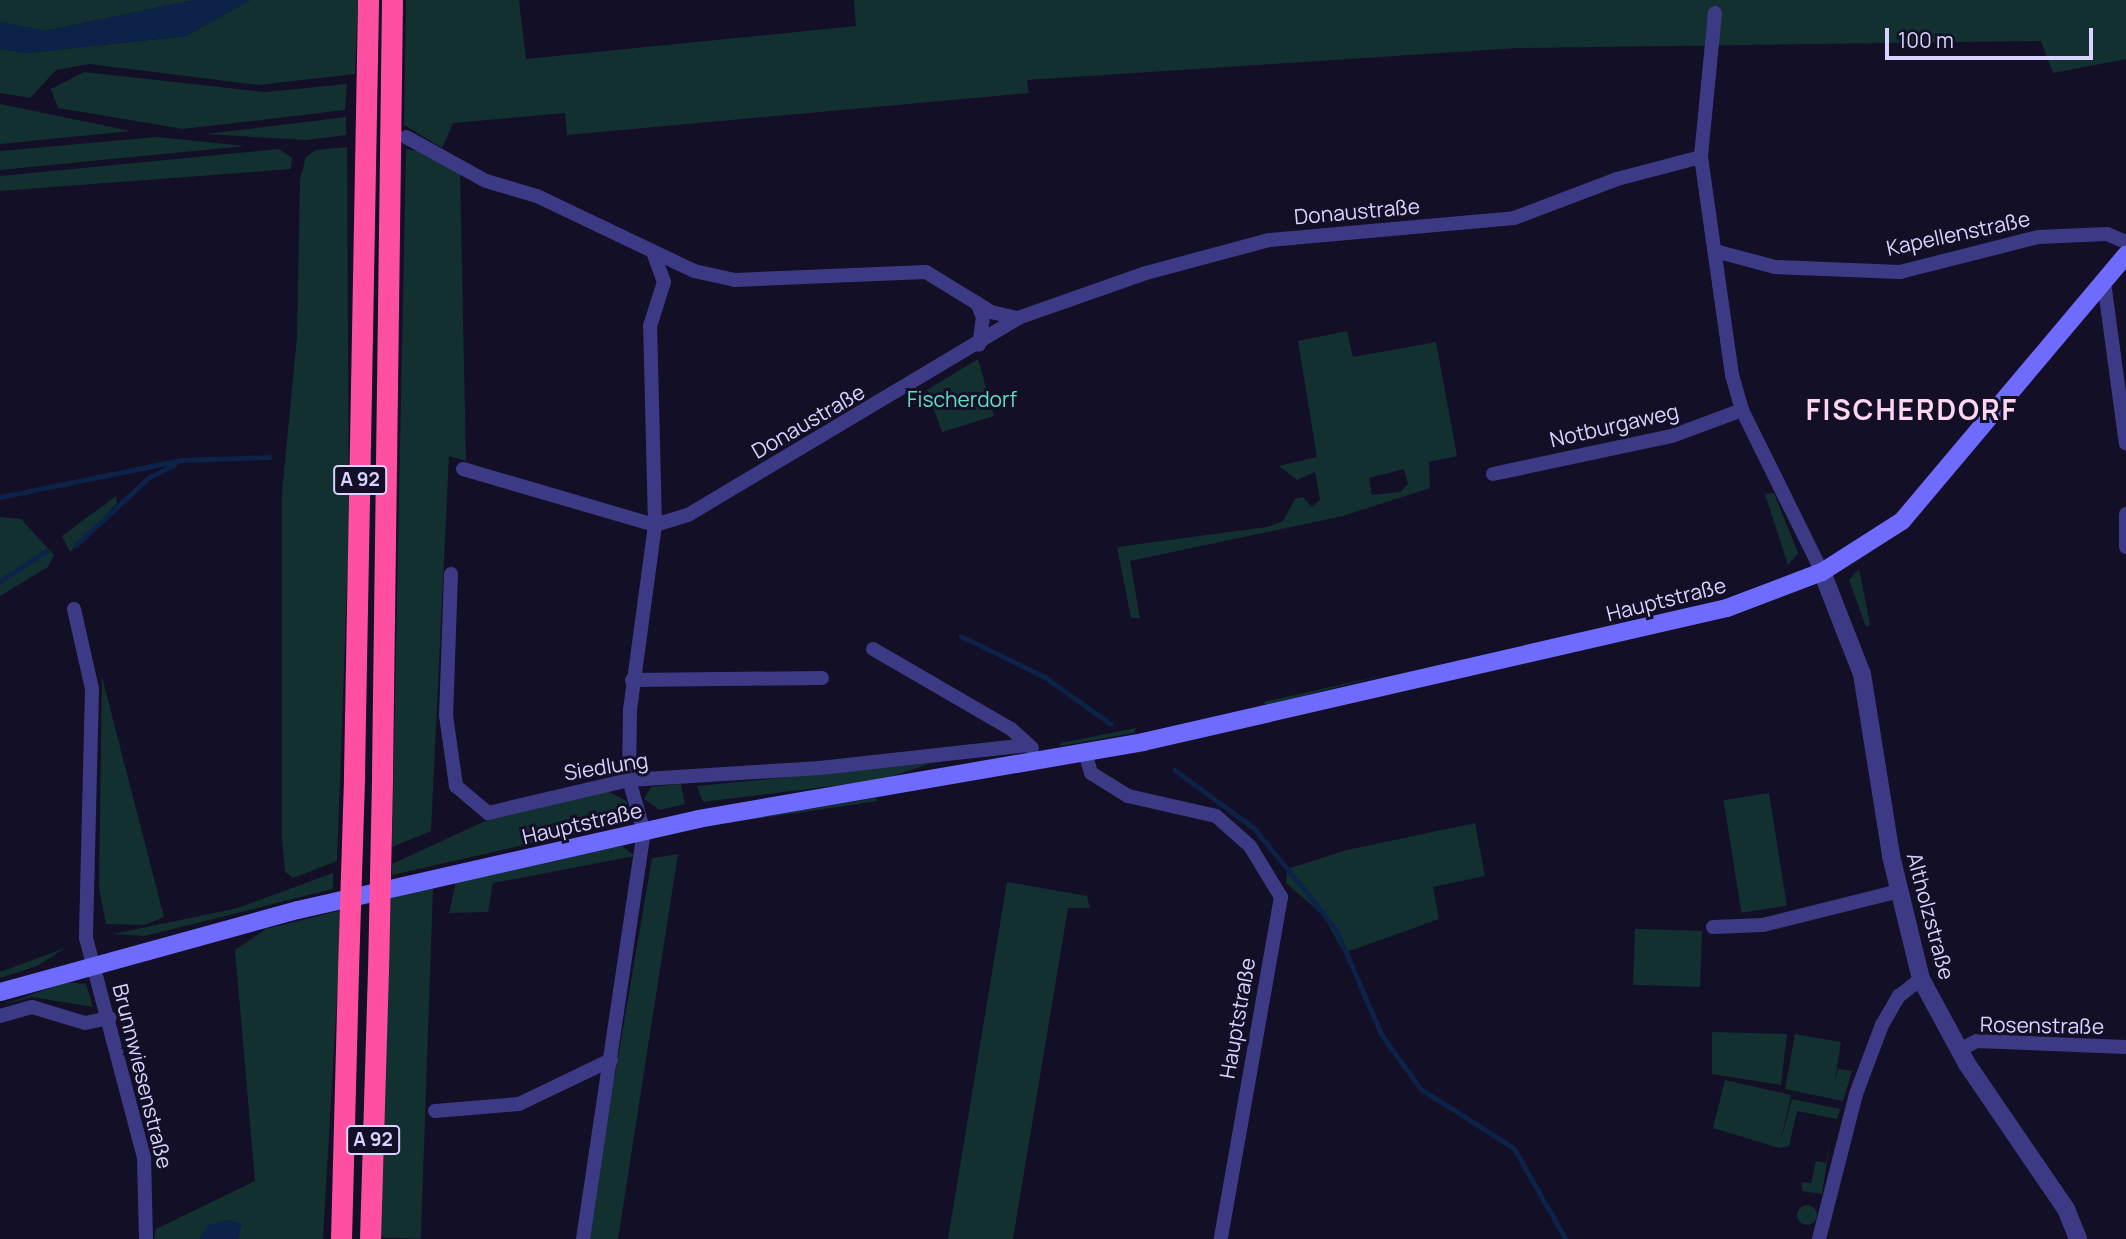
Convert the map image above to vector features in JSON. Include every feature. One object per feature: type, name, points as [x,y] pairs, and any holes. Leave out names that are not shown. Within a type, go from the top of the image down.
[{"type":"highway","name":"A 92","points":[[341,1239],[354,774],[368,0]]},
{"type":"highway","name":"A 92","points":[[370,1239],[382,775],[392,0]]},
{"type":"main road","name":"Hauptstraße","points":[[0,992],[298,910],[644,832],[1043,762],[1670,624],[1822,572],[1902,521],[2126,256]]},
{"type":"street","points":[[1716,13],[1701,157],[1742,410],[1822,572]]},
{"type":"street","points":[[406,137],[486,181],[537,196],[694,271],[735,280],[926,272],[978,303],[1018,318]]},
{"type":"street","name":"Donaustraße","points":[[655,525],[688,515],[979,345],[1018,318],[1146,273],[1269,240],[1514,218],[1640,172],[1701,157]]},
{"type":"street","name":"Kapellenstraße","points":[[1715,251],[1775,267],[1900,272],[2038,237],[2107,234],[2126,242]]},
{"type":"street","points":[[463,469],[655,525],[650,326],[664,282],[654,254]]},
{"type":"street","points":[[664,282],[694,271]]},
{"type":"street","points":[[2104,282],[2126,444]]},
{"type":"street","points":[[978,303],[983,317],[979,345]]},
{"type":"street","name":"Notburgaweg","points":[[1493,474],[1671,436],[1742,410]]},
{"type":"street","points":[[2126,514],[2126,547]]},
{"type":"street","name":"Siedlung","points":[[644,832],[629,779],[632,680],[655,525]]},
{"type":"street","name":"Altholzstraße","points":[[1822,572],[1862,674],[1899,891],[1921,979],[1959,1049],[2066,1209],[2078,1239]]},
{"type":"street","name":"Siedlung","points":[[451,574],[446,715],[456,786],[488,813],[629,779],[820,768],[1029,745]]},
{"type":"street","points":[[74,609],[92,688],[86,938],[94,965]]},
{"type":"street","points":[[873,649],[1029,745],[1043,762]]},
{"type":"street","points":[[632,680],[822,678]]},
{"type":"street","name":"Hauptstraße","points":[[1085,753],[1091,773],[1128,796],[1216,816],[1250,846],[1281,897],[1221,1239]]},
{"type":"street","points":[[583,1239],[644,832]]},
{"type":"street","points":[[1713,927],[1763,925],[1899,891]]},
{"type":"street","name":"Brunnwiesenstraße","points":[[94,965],[144,1158],[146,1239]]},
{"type":"street","points":[[1819,1239],[1856,1094],[1882,1025],[1899,996],[1921,979]]},
{"type":"street","points":[[0,1016],[32,1007],[85,1023],[109,1018]]},
{"type":"street","name":"Rosenstraße","points":[[1959,1049],[1976,1041],[2126,1047]]},
{"type":"street","points":[[435,1111],[519,1104],[611,1060]]},
{"type":"green space","points":[[0,0],[195,0],[45,31],[0,22]]},
{"type":"green space","points":[[250,0],[358,0],[355,74],[259,85],[89,64],[56,70],[30,98],[0,93],[0,49],[26,53],[186,36]]},
{"type":"green space","points":[[406,0],[519,0],[526,59],[856,26],[854,0],[2126,0],[2126,59],[2053,73],[2041,41],[1517,48],[1027,80],[1029,93],[567,135],[565,113],[453,123],[442,148],[404,125]]},
{"type":"green space","points":[[84,72],[265,92],[347,84],[345,110],[183,129],[58,108],[51,89]]},
{"type":"green space","points":[[0,104],[131,131],[0,144]]},
{"type":"green space","points":[[346,117],[346,135],[306,140],[206,134]]},
{"type":"green space","points":[[157,137],[245,146],[0,170],[0,151]]},
{"type":"green space","points":[[347,147],[349,532],[337,861],[293,878],[285,872],[282,839],[282,492],[297,337],[300,179],[306,157],[316,150]]},
{"type":"green space","points":[[279,149],[292,158],[291,169],[0,191],[0,176]]},
{"type":"green space","points":[[406,149],[430,153],[460,173],[466,461],[449,456],[431,831],[392,847]]},
{"type":"green space","points":[[1347,331],[1353,357],[1436,342],[1457,456],[1429,462],[1430,488],[1343,516],[1130,561],[1140,618],[1131,618],[1117,547],[1267,527],[1283,521],[1295,499],[1303,497],[1312,507],[1320,500],[1315,472],[1297,480],[1279,466],[1317,457],[1298,341]],"holes":[[[1404,469],[1408,484],[1400,492],[1372,495],[1369,478]]]},
{"type":"green space","name":"Fischerdorf","points":[[978,359],[994,416],[942,432],[927,390]]},
{"type":"green space","points":[[1774,493],[1798,553],[1788,565],[1765,494]]},
{"type":"green space","points":[[116,496],[117,503],[70,552],[62,536]]},
{"type":"green space","points":[[0,517],[21,519],[54,555],[48,567],[0,596]]},
{"type":"green space","points":[[1859,569],[1870,624],[1866,627],[1849,580]]},
{"type":"green space","points":[[1389,674],[1266,705],[1263,702]]},
{"type":"green space","points":[[102,677],[164,917],[144,925],[106,924],[99,888]]},
{"type":"green space","points":[[1136,728],[1134,733],[1060,746],[1061,743]]},
{"type":"green space","points":[[932,763],[880,780],[703,802],[697,786]]},
{"type":"green space","points":[[681,784],[685,804],[660,810],[644,799],[651,787]]},
{"type":"green space","points":[[607,791],[627,801],[628,814],[616,824],[392,875],[392,864],[511,809]]},
{"type":"green space","points":[[1769,793],[1787,906],[1741,913],[1724,800]]},
{"type":"green space","points":[[876,798],[878,801],[707,826]]},
{"type":"green space","points":[[1475,823],[1485,876],[1433,887],[1439,919],[1344,953],[1323,915],[1286,883],[1287,869],[1347,850]]},
{"type":"green space","points":[[622,846],[635,856],[493,883],[488,912],[449,913],[456,881]]},
{"type":"green space","points":[[678,854],[618,1239],[587,1239],[652,858]]},
{"type":"green space","points":[[333,873],[333,889],[145,936],[113,934],[238,908]]},
{"type":"green space","points":[[1007,882],[1087,896],[1090,908],[1068,908],[1013,1239],[948,1239]]},
{"type":"green space","points":[[391,887],[433,888],[421,1239],[379,1237]]},
{"type":"green space","points":[[342,910],[323,1239],[154,1239],[156,1229],[255,1181],[235,950],[266,929]]},
{"type":"green space","points":[[1635,929],[1702,931],[1700,987],[1633,985]]},
{"type":"green space","points":[[65,948],[37,966],[0,978],[0,972]]},
{"type":"green space","points":[[66,982],[86,984],[93,1007],[32,997],[3,1005]]},
{"type":"green space","points":[[1712,1032],[1787,1034],[1781,1085],[1712,1074]]},
{"type":"green space","points":[[1795,1034],[1841,1042],[1835,1080],[1838,1069],[1852,1071],[1843,1101],[1785,1089]]},
{"type":"green space","points":[[1725,1080],[1791,1095],[1780,1143],[1792,1099],[1840,1109],[1837,1119],[1797,1111],[1789,1146],[1779,1148],[1713,1128]]},
{"type":"green space","points":[[1831,1136],[1822,1194],[1802,1191],[1802,1182],[1811,1183],[1816,1161],[1826,1163]]},
{"type":"green space","points":[[1803,1205],[1811,1205],[1817,1215],[1811,1225],[1803,1225],[1797,1219],[1797,1211]]},
{"type":"water","points":[[195,0],[250,0],[186,36],[26,53],[0,49],[0,22],[45,31]]},
{"type":"water","points":[[228,1220],[242,1224],[238,1239],[199,1239],[208,1225]]},
{"type":"waterway","points":[[0,497],[182,460],[269,457]]},
{"type":"waterway","points":[[76,545],[148,478],[175,464]]},
{"type":"waterway","points":[[0,581],[46,551]]},
{"type":"waterway","points":[[961,636],[1045,677],[1111,724]]},
{"type":"waterway","points":[[1175,770],[1254,828],[1337,931],[1382,1035],[1421,1089],[1514,1148],[1566,1239]]},
{"type":"district","name":"FISCHERDORF","points":[[1912,409]]}]
